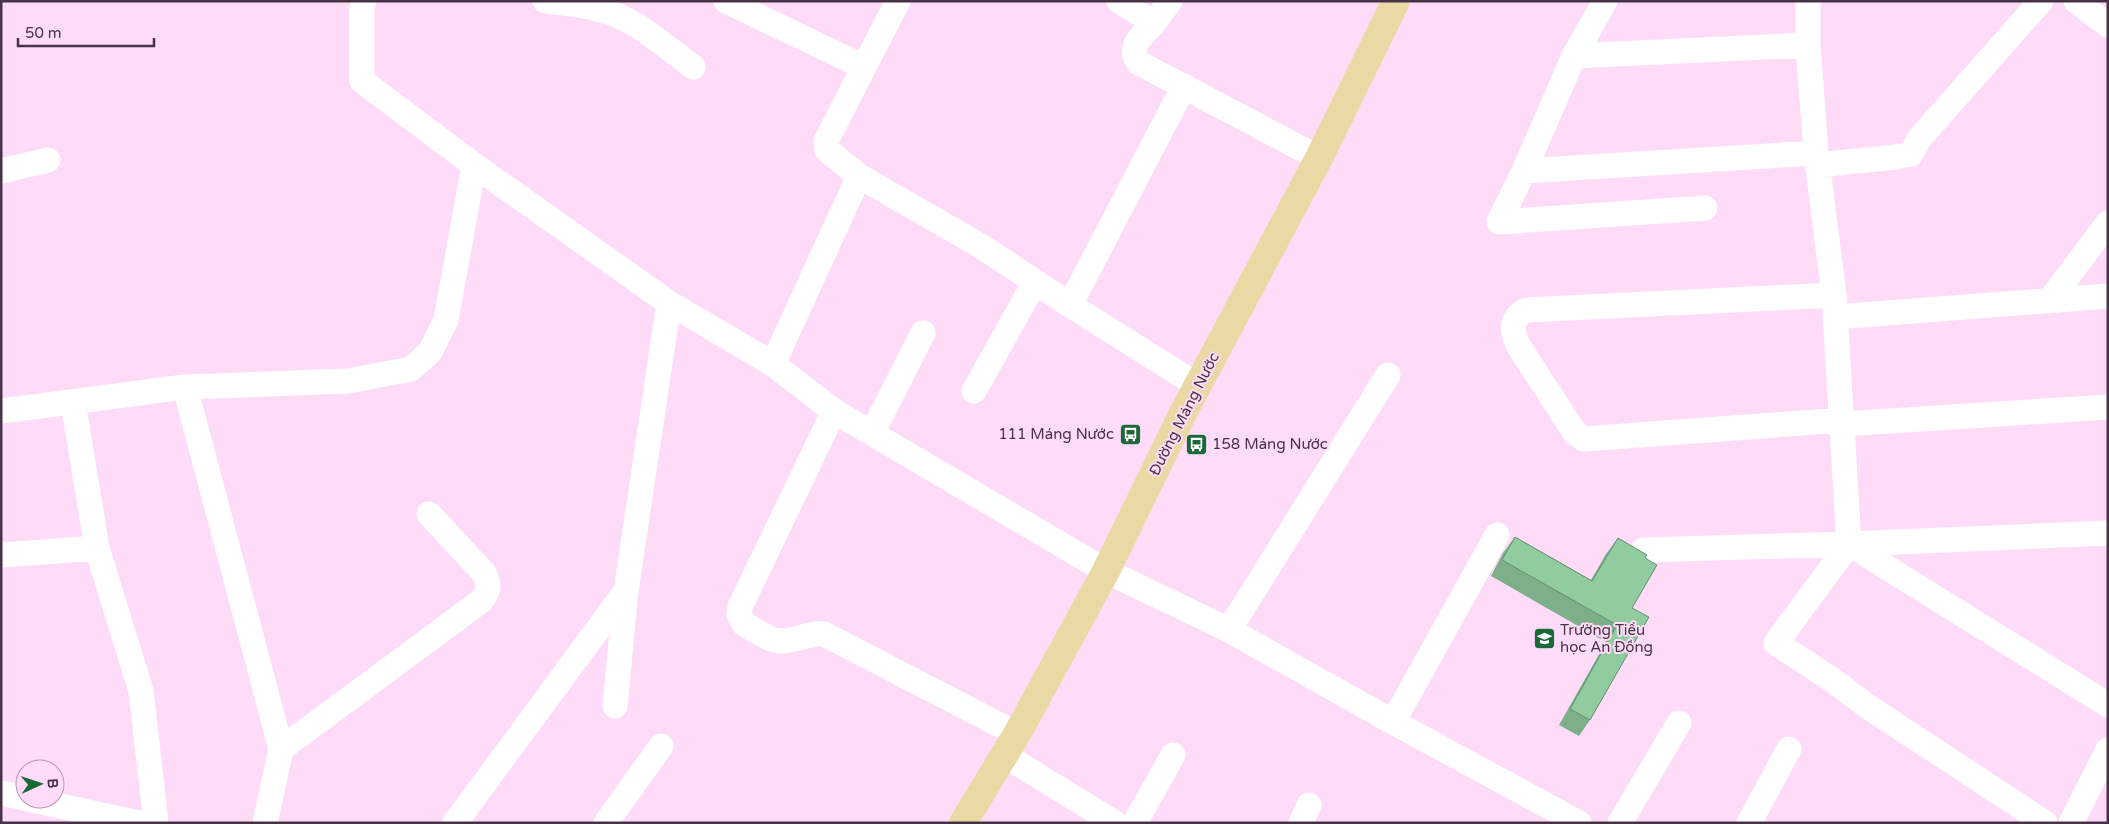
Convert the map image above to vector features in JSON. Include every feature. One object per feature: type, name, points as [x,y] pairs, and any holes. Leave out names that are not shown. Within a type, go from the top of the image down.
[{"type":"main road","name":"Đường Máng Nước","points":[[963,823],[1010,744],[1106,572],[1197,385],[1319,158],[1396,1]]},
{"type":"street","points":[[364,1],[362,6],[362,82],[474,165],[669,303],[773,364],[834,411],[1106,572],[1229,630],[1579,823]]},
{"type":"street","points":[[545,1],[577,4],[602,10],[628,20],[693,67]]},
{"type":"street","points":[[726,1],[864,67]]},
{"type":"street","points":[[898,1],[826,141],[827,150],[859,176],[981,246],[1197,385]]},
{"type":"street","points":[[1119,1],[1154,23]]},
{"type":"street","points":[[1170,1],[1136,43],[1133,51],[1134,58],[1139,63],[1319,158]]},
{"type":"street","points":[[1808,1],[1808,45],[1817,159],[1835,306],[1849,544],[1776,643],[1834,681],[1867,706],[2045,823]]},
{"type":"street","points":[[1524,171],[1817,159],[1896,158],[1911,154],[1919,139],[2041,1]]},
{"type":"street","points":[[2076,1],[2108,25]]},
{"type":"street","points":[[1604,2],[1574,56],[1524,171],[1499,222],[1705,208]]},
{"type":"street","points":[[1574,56],[1808,45]]},
{"type":"street","points":[[1070,305],[1184,86]]},
{"type":"street","points":[[1,171],[48,160]]},
{"type":"street","points":[[1,411],[185,387],[348,381],[411,369],[430,352],[446,320],[474,165]]},
{"type":"street","points":[[773,364],[859,176]]},
{"type":"street","points":[[2050,300],[2108,223]]},
{"type":"street","points":[[974,390],[1035,282]]},
{"type":"street","points":[[2108,296],[2050,300],[1835,306],[1526,310],[1514,320],[1512,327],[1518,345],[1575,434],[1584,439],[2108,407]]},
{"type":"street","points":[[615,706],[626,592],[669,303]]},
{"type":"street","points":[[872,433],[923,333]]},
{"type":"street","points":[[1229,630],[1388,375]]},
{"type":"street","points":[[185,387],[281,749],[265,823]]},
{"type":"street","points":[[72,402],[97,548],[141,691],[156,823]]},
{"type":"street","points":[[834,411],[740,607],[740,619],[744,624],[777,641],[814,633],[824,634],[1010,744],[1115,823]]},
{"type":"street","points":[[281,749],[480,601],[488,592],[489,583],[484,573],[429,514]]},
{"type":"street","points":[[1643,550],[1849,544],[2108,533]]},
{"type":"street","points":[[1393,722],[1497,535]]},
{"type":"street","points":[[1849,544],[2108,705]]},
{"type":"street","points":[[1,555],[97,548]]},
{"type":"street","points":[[455,823],[626,592]]},
{"type":"street","points":[[1620,823],[1678,723]]},
{"type":"street","points":[[606,823],[661,746]]},
{"type":"street","points":[[1749,823],[1789,749]]},
{"type":"street","points":[[2071,823],[2108,750]]},
{"type":"street","points":[[1135,823],[1173,756]]},
{"type":"street","points":[[1,793],[15,796]]},
{"type":"street","points":[[65,807],[139,823]]},
{"type":"building","points":[[1515,537],[1592,581],[1618,538],[1647,555],[1645,558],[1657,565],[1632,608],[1649,617],[1590,720],[1570,709],[1617,625],[1502,560]]},
{"type":"place","name":"111 Máng Nước","points":[[1130,434]]},
{"type":"place","name":"158 Máng Nước","points":[[1196,444]]},
{"type":"place","name":"Trường Tiểu học An Đồng","points":[[1544,639]]}]
